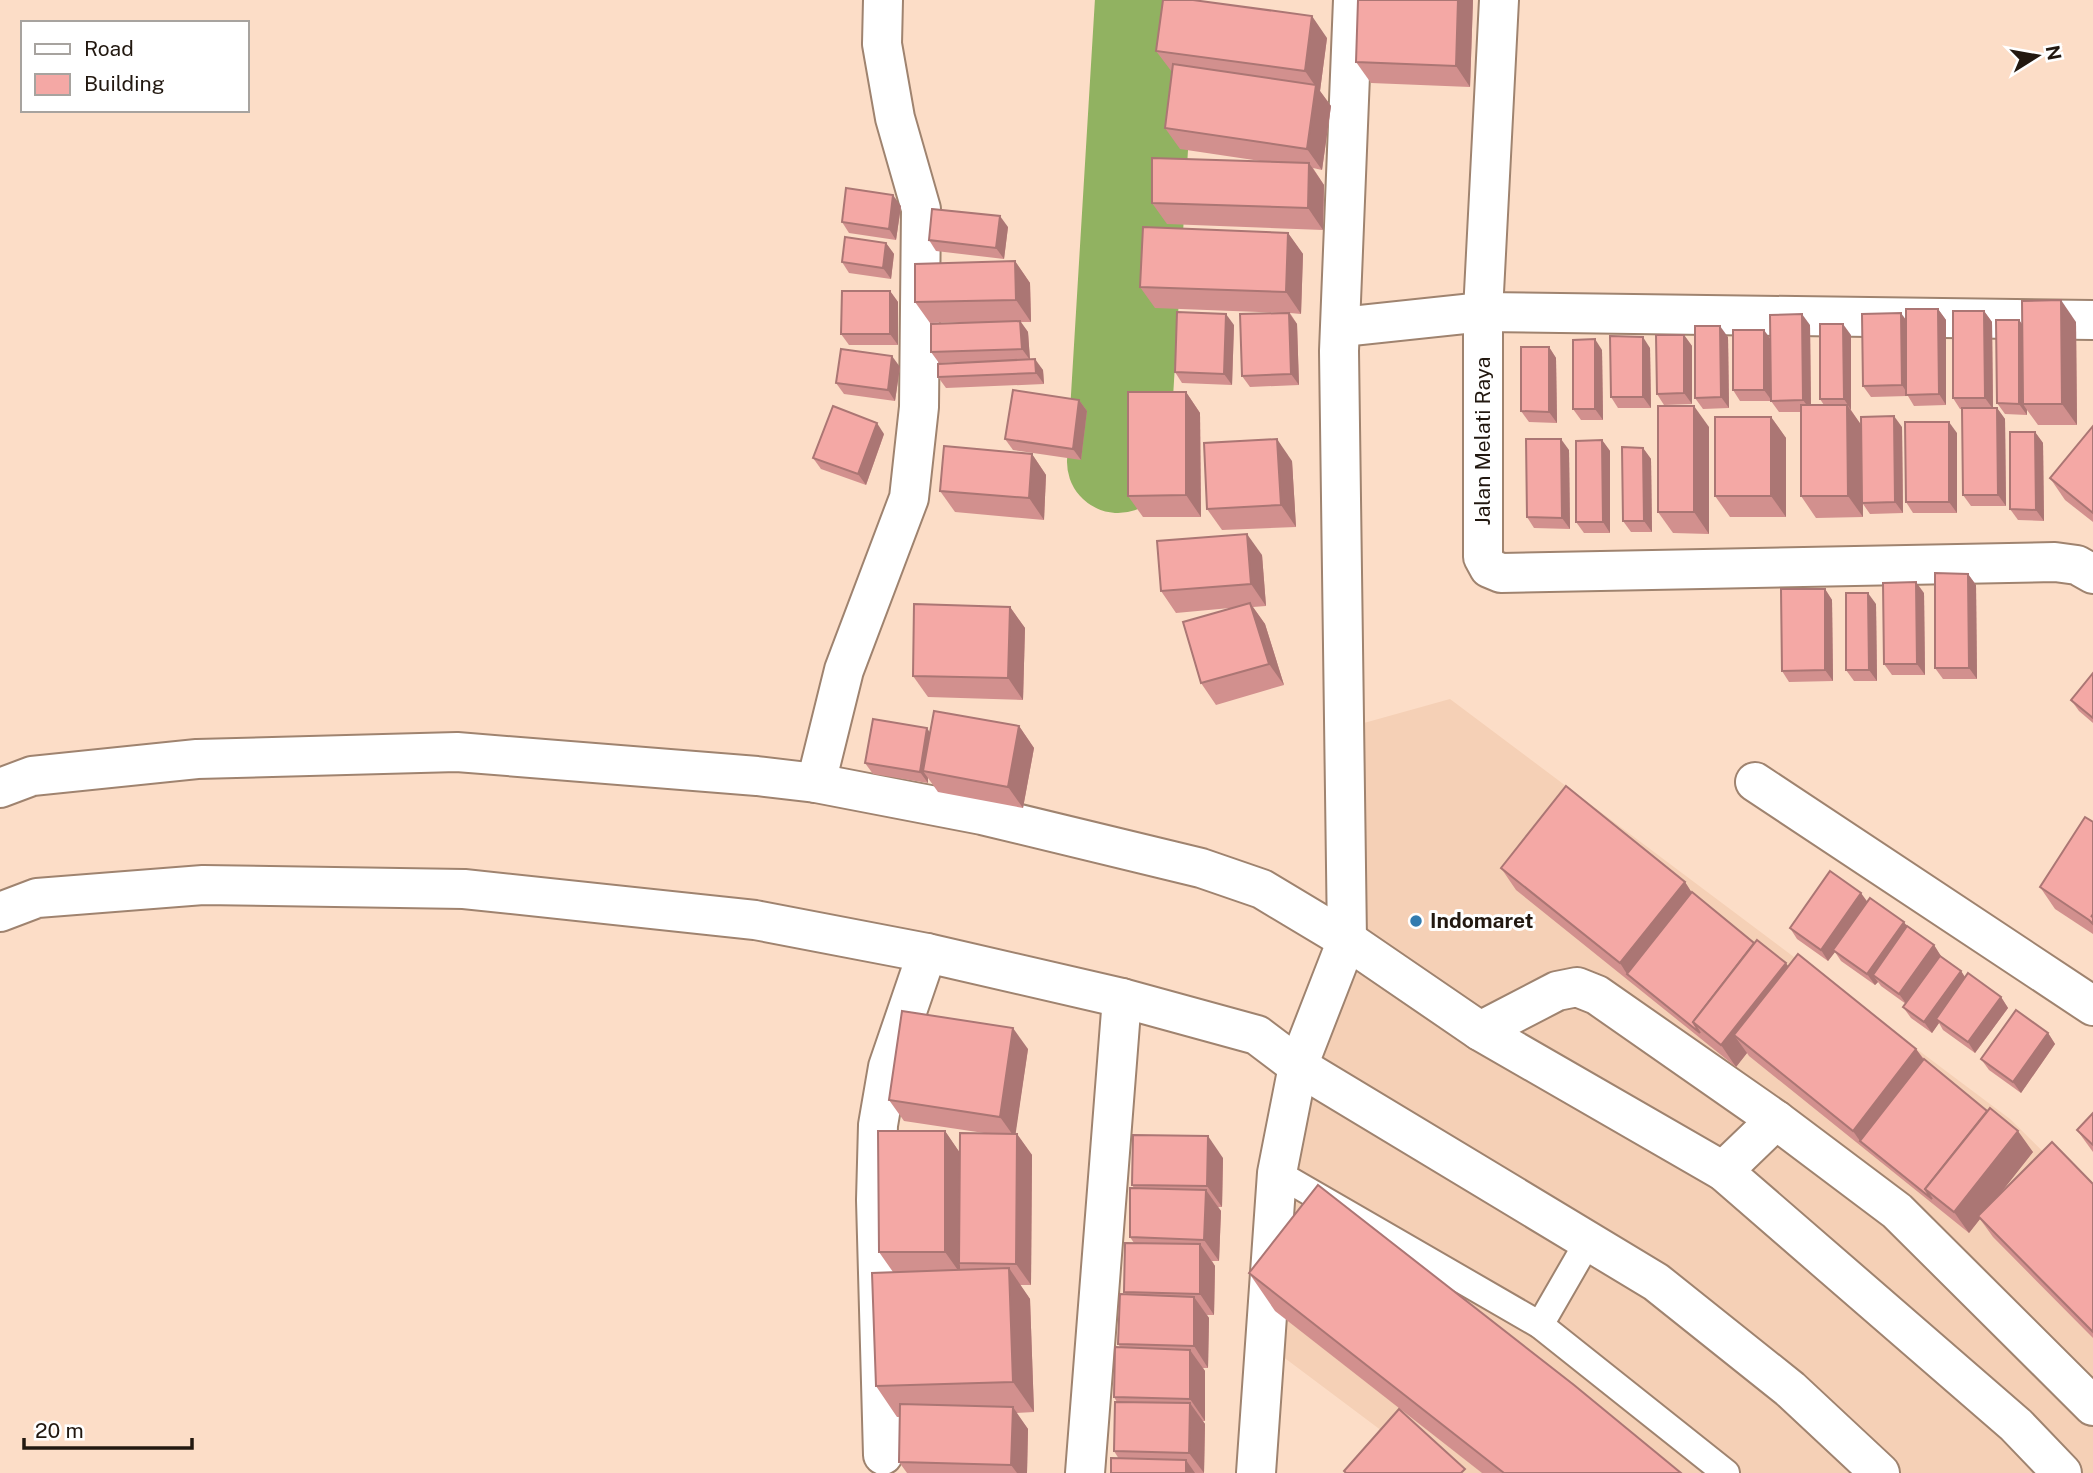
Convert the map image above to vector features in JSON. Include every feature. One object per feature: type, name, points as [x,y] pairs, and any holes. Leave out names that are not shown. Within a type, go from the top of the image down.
[{"type":"street","points":[[816,783],[844,670],[909,498],[919,407],[922,209],[891,93],[882,44],[883,0]]},
{"type":"street","points":[[1256,1473],[1277,1173],[1298,1066],[1348,940],[1339,351],[1353,0]]},
{"type":"street","name":"Jalan Melati Raya","points":[[1499,0],[1483,312],[1483,557],[1489,568],[1501,573],[2055,562],[2077,565],[2093,574]]},
{"type":"street","points":[[1342,327],[1483,312],[2093,320]]},
{"type":"street","points":[[0,788],[32,776],[198,759],[457,752],[816,783],[982,815],[1201,868],[1262,889],[1348,940],[1480,1031],[1723,1171],[2017,1426],[2063,1473]]},
{"type":"street","points":[[1755,782],[2093,1006]]},
{"type":"street","points":[[0,912],[37,898],[203,886],[464,889],[755,920],[926,953],[1122,998],[1257,1035],[1298,1066],[1656,1282],[1780,1380],[1880,1473]]},
{"type":"street","points":[[883,1455],[876,1200],[878,1125],[888,1067],[926,953]]},
{"type":"street","points":[[1480,1031],[1557,991],[1577,987],[1598,995],[1776,1120],[1897,1211],[2093,1406]]},
{"type":"street","points":[[1085,1473],[1122,998]]},
{"type":"street","points":[[1723,1171],[1776,1120]]},
{"type":"lane","points":[[1277,1173],[1540,1325],[1726,1473]]},
{"type":"lane","points":[[1540,1325],[1589,1240]]},
{"type":"shaded area","points":[[1450,699],[2010,1119],[2093,1201],[2093,1473],[1438,1473],[1278,1353],[1302,1124],[1353,920],[1346,728]]},
{"type":"building","points":[[1163,0],[1193,0],[1312,16],[1305,71],[1156,51]]},
{"type":"building","points":[[1358,0],[1458,0],[1456,66],[1356,62]]},
{"type":"building","points":[[1173,64],[1316,85],[1307,149],[1165,128]]},
{"type":"building","points":[[1152,158],[1309,163],[1308,208],[1152,203]]},
{"type":"building","points":[[846,188],[893,195],[889,229],[842,222]]},
{"type":"building","points":[[932,209],[1000,216],[996,248],[929,240]]},
{"type":"building","points":[[1143,227],[1288,233],[1286,292],[1140,287]]},
{"type":"building","points":[[845,237],[886,243],[883,268],[842,262]]},
{"type":"building","points":[[1015,261],[1016,300],[915,302],[915,264]]},
{"type":"building","points":[[842,291],[890,291],[890,334],[841,334]]},
{"type":"building","points":[[2061,300],[2062,404],[2023,404],[2022,301]]},
{"type":"building","points":[[1906,309],[1938,309],[1939,394],[1906,395]]},
{"type":"building","points":[[1953,311],[1984,311],[1985,398],[1953,398]]},
{"type":"building","points":[[1177,312],[1226,314],[1224,374],[1175,372]]},
{"type":"building","points":[[1289,313],[1291,374],[1242,376],[1240,314]]},
{"type":"building","points":[[1901,313],[1902,385],[1863,386],[1862,314]]},
{"type":"building","points":[[1802,314],[1803,400],[1771,401],[1770,315]]},
{"type":"building","points":[[1996,320],[2019,320],[2019,404],[1997,403]]},
{"type":"building","points":[[1020,321],[1022,349],[931,352],[931,324]]},
{"type":"building","points":[[1820,324],[1843,324],[1844,399],[1820,399]]},
{"type":"building","points":[[1695,326],[1720,326],[1721,397],[1695,398]]},
{"type":"building","points":[[1733,330],[1764,330],[1764,390],[1733,390]]},
{"type":"building","points":[[1656,335],[1684,335],[1684,393],[1657,394]]},
{"type":"building","points":[[1610,336],[1643,337],[1643,397],[1611,397]]},
{"type":"building","points":[[1595,339],[1595,409],[1573,409],[1573,340]]},
{"type":"building","points":[[1521,347],[1549,347],[1549,412],[1521,411]]},
{"type":"building","points":[[841,349],[892,356],[888,390],[836,383]]},
{"type":"building","points":[[1035,359],[1036,373],[938,377],[938,364]]},
{"type":"building","points":[[1013,390],[1079,400],[1073,449],[1005,439]]},
{"type":"building","points":[[1128,392],[1186,392],[1186,495],[1128,496]]},
{"type":"building","points":[[1801,405],[1847,405],[1848,496],[1801,496]]},
{"type":"building","points":[[833,406],[877,423],[858,474],[813,458]]},
{"type":"building","points":[[1658,406],[1694,406],[1694,512],[1658,512]]},
{"type":"building","points":[[1962,408],[1997,408],[1998,495],[1963,495]]},
{"type":"building","points":[[1894,416],[1895,502],[1862,503],[1861,417]]},
{"type":"building","points":[[1715,417],[1771,417],[1771,496],[1715,496]]},
{"type":"building","points":[[1905,422],[1949,422],[1949,502],[1906,502]]},
{"type":"building","points":[[2093,426],[2093,513],[2050,478]]},
{"type":"building","points":[[2010,432],[2035,432],[2036,510],[2010,509]]},
{"type":"building","points":[[1277,439],[1281,505],[1207,509],[1204,443]]},
{"type":"building","points":[[1526,439],[1561,439],[1562,518],[1527,517]]},
{"type":"building","points":[[1602,440],[1603,522],[1576,522],[1576,441]]},
{"type":"building","points":[[944,446],[1032,454],[1029,498],[940,491]]},
{"type":"building","points":[[1622,447],[1643,448],[1644,521],[1623,521]]},
{"type":"building","points":[[1247,534],[1251,584],[1161,591],[1157,541]]},
{"type":"building","points":[[1935,573],[1968,574],[1969,668],[1935,668]]},
{"type":"building","points":[[1916,582],[1917,664],[1884,664],[1883,583]]},
{"type":"building","points":[[1781,589],[1825,589],[1825,670],[1782,671]]},
{"type":"building","points":[[1846,593],[1868,593],[1869,670],[1846,670]]},
{"type":"building","points":[[1250,603],[1269,664],[1201,683],[1183,622]]},
{"type":"building","points":[[914,604],[1010,607],[1008,678],[913,676]]},
{"type":"building","points":[[2093,673],[2093,718],[2071,700]]},
{"type":"building","points":[[934,711],[1019,726],[1008,787],[923,771]]},
{"type":"building","points":[[873,719],[927,728],[920,772],[865,763]]},
{"type":"building","points":[[1566,786],[1685,882],[1620,963],[1501,868]]},
{"type":"building","points":[[2085,817],[2093,822],[2093,924],[2040,887]]},
{"type":"building","points":[[1830,871],[1861,893],[1821,950],[1790,928]]},
{"type":"building","points":[[1692,892],[1754,943],[1693,1022],[1700,1033],[1627,974]]},
{"type":"building","points":[[1870,898],[1904,922],[1867,974],[1833,950]]},
{"type":"building","points":[[1907,926],[1934,945],[1899,994],[1873,975]]},
{"type":"building","points":[[1757,940],[1786,963],[1721,1045],[1693,1022]]},
{"type":"building","points":[[1798,954],[1916,1049],[1853,1131],[1734,1035]]},
{"type":"building","points":[[1940,956],[1961,971],[1924,1022],[1903,1007]]},
{"type":"building","points":[[1968,973],[2001,997],[1968,1042],[1936,1019]]},
{"type":"building","points":[[2016,1010],[2048,1033],[2013,1082],[1981,1059]]},
{"type":"building","points":[[902,1011],[1013,1028],[1000,1117],[889,1100]]},
{"type":"building","points":[[1924,1059],[1987,1111],[1925,1189],[1932,1199],[1860,1141]]},
{"type":"building","points":[[1990,1108],[2018,1131],[1954,1212],[1925,1189]]},
{"type":"building","points":[[2093,1113],[2093,1145],[2077,1130]]},
{"type":"building","points":[[878,1131],[945,1131],[945,1252],[879,1252]]},
{"type":"building","points":[[960,1133],[1017,1134],[1016,1264],[959,1263]]},
{"type":"building","points":[[1133,1135],[1208,1136],[1207,1186],[1132,1185]]},
{"type":"building","points":[[2052,1142],[2093,1184],[2093,1332],[1978,1216]]},
{"type":"building","points":[[1318,1185],[1574,1385],[1681,1473],[1504,1473],[1249,1273]]},
{"type":"building","points":[[1130,1188],[1206,1190],[1204,1240],[1130,1237]]},
{"type":"building","points":[[1125,1243],[1200,1244],[1200,1294],[1124,1292]]},
{"type":"building","points":[[1009,1268],[1013,1382],[876,1386],[872,1273]]},
{"type":"building","points":[[1120,1294],[1194,1297],[1194,1346],[1118,1344]]},
{"type":"building","points":[[1115,1347],[1190,1350],[1190,1399],[1114,1397]]},
{"type":"building","points":[[1115,1402],[1190,1403],[1189,1453],[1114,1451]]},
{"type":"building","points":[[900,1404],[1013,1407],[1011,1465],[899,1462]]},
{"type":"building","points":[[1399,1409],[1465,1469],[1461,1473],[1346,1473],[1344,1471]]},
{"type":"building","points":[[1111,1458],[1186,1460],[1186,1473],[1111,1473]]},
{"type":"waterway","points":[[1118,462],[1146,0]]},
{"type":"place","name":"Indomaret","points":[[1416,921]]}]
